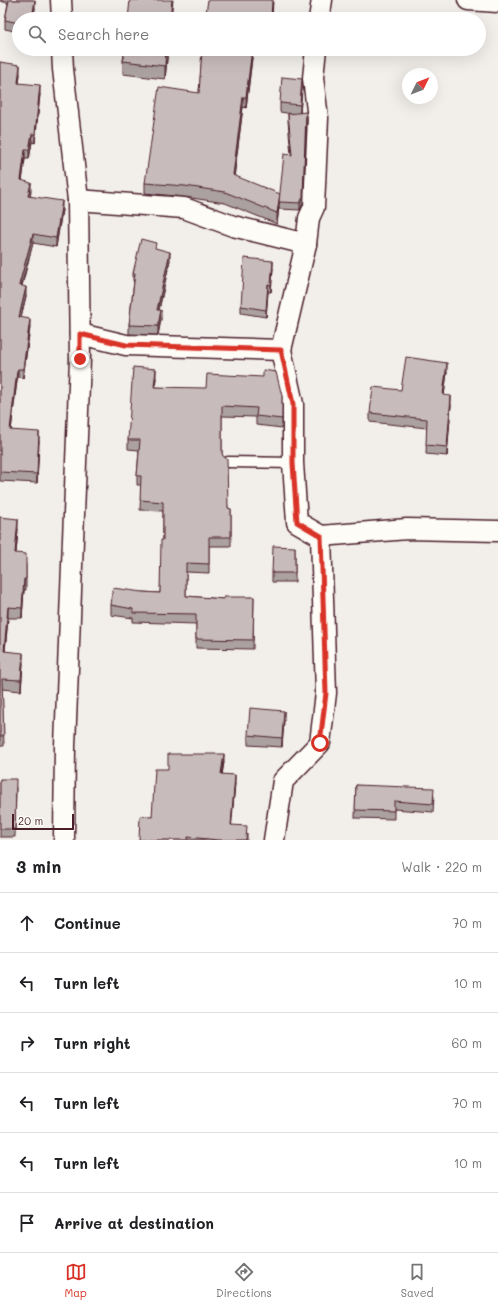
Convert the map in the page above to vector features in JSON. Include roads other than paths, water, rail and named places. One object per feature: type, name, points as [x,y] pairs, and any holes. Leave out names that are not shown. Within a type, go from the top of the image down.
[{"type":"street","points":[[62,0],[62,12]]},
{"type":"street","points":[[320,12],[322,0]]},
{"type":"street","points":[[468,0],[498,2]]},
{"type":"street","points":[[62,56],[62,69],[78,200],[80,334],[65,746],[64,840]]},
{"type":"street","points":[[315,56],[313,78],[318,118],[314,207],[310,218],[306,244],[281,350],[293,404],[293,463],[297,522],[321,536],[407,529],[498,531]]},
{"type":"street","points":[[78,200],[184,208],[233,226],[306,244]]},
{"type":"street","points":[[80,334],[126,345],[281,350]]},
{"type":"street","points":[[274,840],[283,781],[320,743],[326,693],[321,536]]},
{"type":"lane","points":[[228,462],[293,463]]}]
